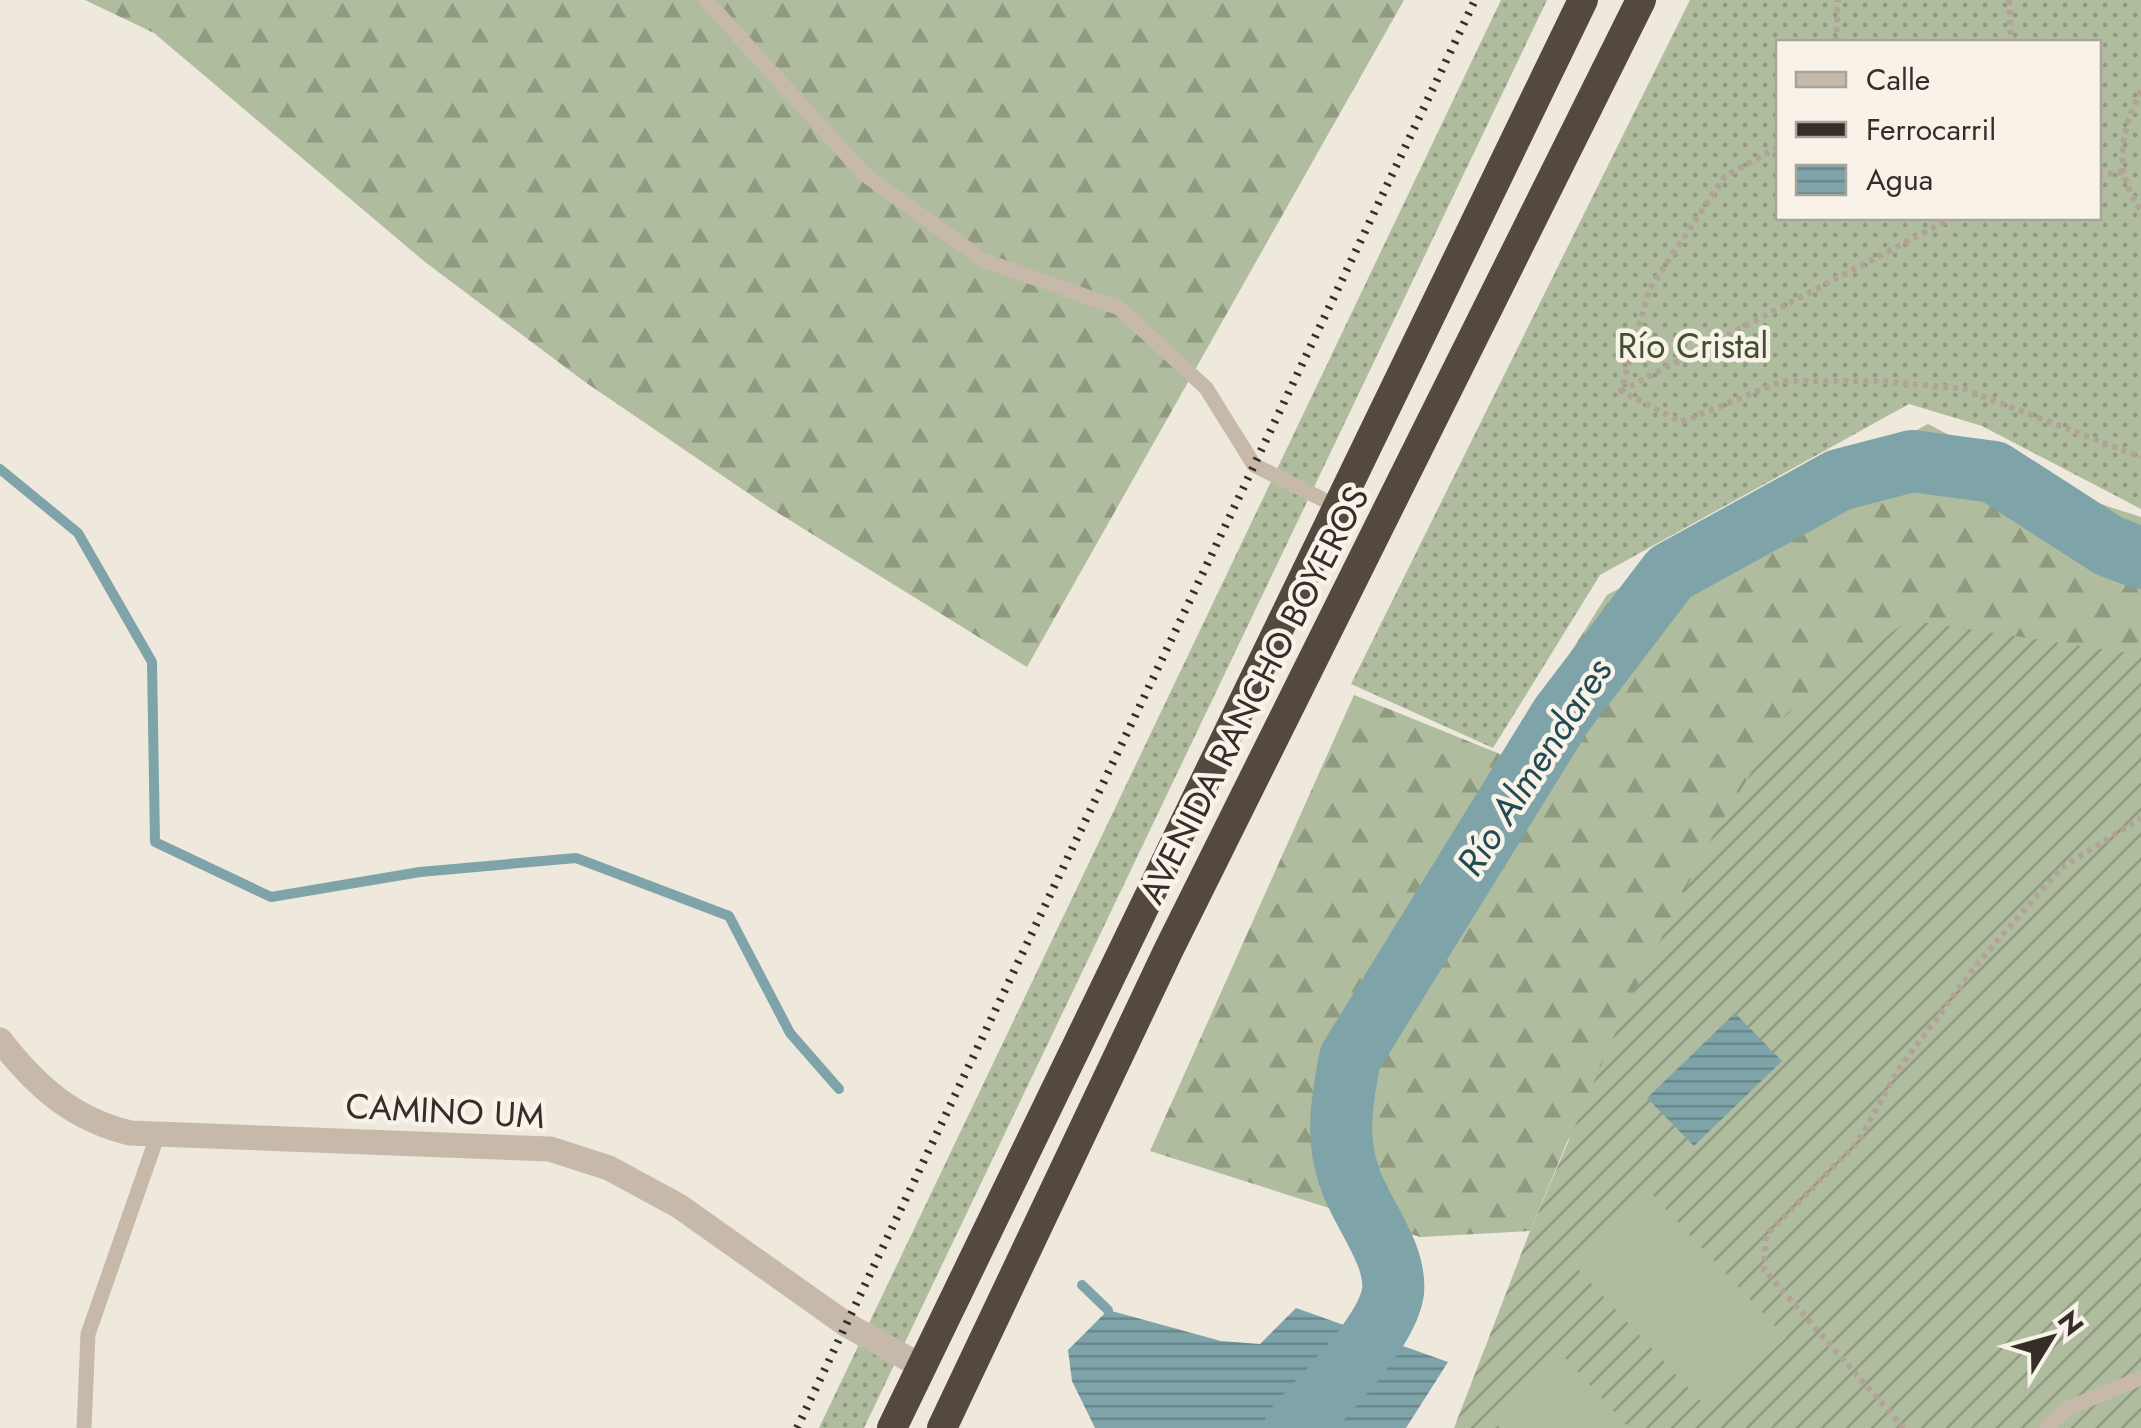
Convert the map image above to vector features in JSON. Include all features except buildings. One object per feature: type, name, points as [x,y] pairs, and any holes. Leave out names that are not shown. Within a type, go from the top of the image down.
[{"type":"highway","name":"AVENIDA RANCHO BOYEROS","points":[[892,1428],[1126,952],[1336,506],[1583,0]]},
{"type":"highway","name":"AVENIDA RANCHO BOYEROS","points":[[942,1428],[1169,949],[1640,0]]},
{"type":"street","name":"CAMINO UM","points":[[0,1040],[35,1084],[100,1126],[158,1134],[550,1149],[609,1168],[679,1206],[847,1326],[921,1366]]},
{"type":"lane","points":[[706,0],[864,174],[983,260],[1118,308],[1206,388],[1254,465],[1336,506]]},
{"type":"lane","points":[[84,1428],[88,1334],[158,1134]]},
{"type":"lane","points":[[2047,1428],[2066,1409],[2141,1378]]},
{"type":"path","points":[[1836,40],[1838,0]]},
{"type":"path","points":[[2009,0],[2011,40]]},
{"type":"path","points":[[2141,91],[2124,126],[2125,172],[2130,195],[2141,210]]},
{"type":"path","points":[[1620,391],[1649,290],[1725,176],[1776,148]]},
{"type":"path","points":[[2101,175],[2125,172]]},
{"type":"path","points":[[1620,391],[1948,220]]},
{"type":"path","points":[[1620,391],[1681,422],[1783,381],[1880,380],[1964,389],[2141,457]]},
{"type":"path","points":[[1904,1428],[1764,1270],[1766,1236],[1858,1142],[1898,1070],[1978,963],[2061,868],[2141,818]]},
{"type":"green space","points":[[85,0],[1404,0],[1027,667],[770,508],[585,382],[425,262],[154,33]]},
{"type":"green space","points":[[1501,0],[1547,0],[864,1428],[819,1428]]},
{"type":"green space","name":"Río Cristal","points":[[1690,0],[2141,0],[2141,509],[1982,426],[1909,404],[1600,575],[1493,748],[1351,684]]},
{"type":"green space","points":[[1928,424],[2051,488],[2141,517],[2141,657],[1568,1140],[1530,1231],[1420,1237],[1150,1151],[1354,695],[1505,756],[1607,595]]},
{"type":"green space","points":[[1908,620],[2141,655],[2141,1428],[1454,1428],[1530,1231],[1618,1026],[1706,848],[1786,714]]},
{"type":"green space","points":[[1650,1192],[1786,1338],[1709,1410],[1573,1264]]},
{"type":"green space","points":[[1560,1352],[1629,1428],[1500,1428],[1489,1416]]},
{"type":"water","points":[[1735,1013],[1782,1061],[1694,1146],[1647,1098]]},
{"type":"water","points":[[1296,1308],[1448,1362],[1406,1428],[1095,1428],[1072,1381],[1068,1350],[1108,1310],[1221,1341],[1260,1344]]},
{"type":"waterway","name":"Río Almendares","points":[[1295,1428],[1367,1345],[1393,1292],[1390,1263],[1345,1164],[1341,1134],[1350,1058],[1561,716],[1670,573],[1839,480],[1912,461],[1994,472],[2109,546],[2141,558]]},
{"type":"waterway","points":[[0,469],[78,533],[152,662],[155,842],[271,897],[420,872],[576,858],[729,916],[790,1033],[839,1089]]},
{"type":"waterway","points":[[1082,1285],[1108,1310]]},
{"type":"railway","points":[[797,1428],[1475,0]]}]
